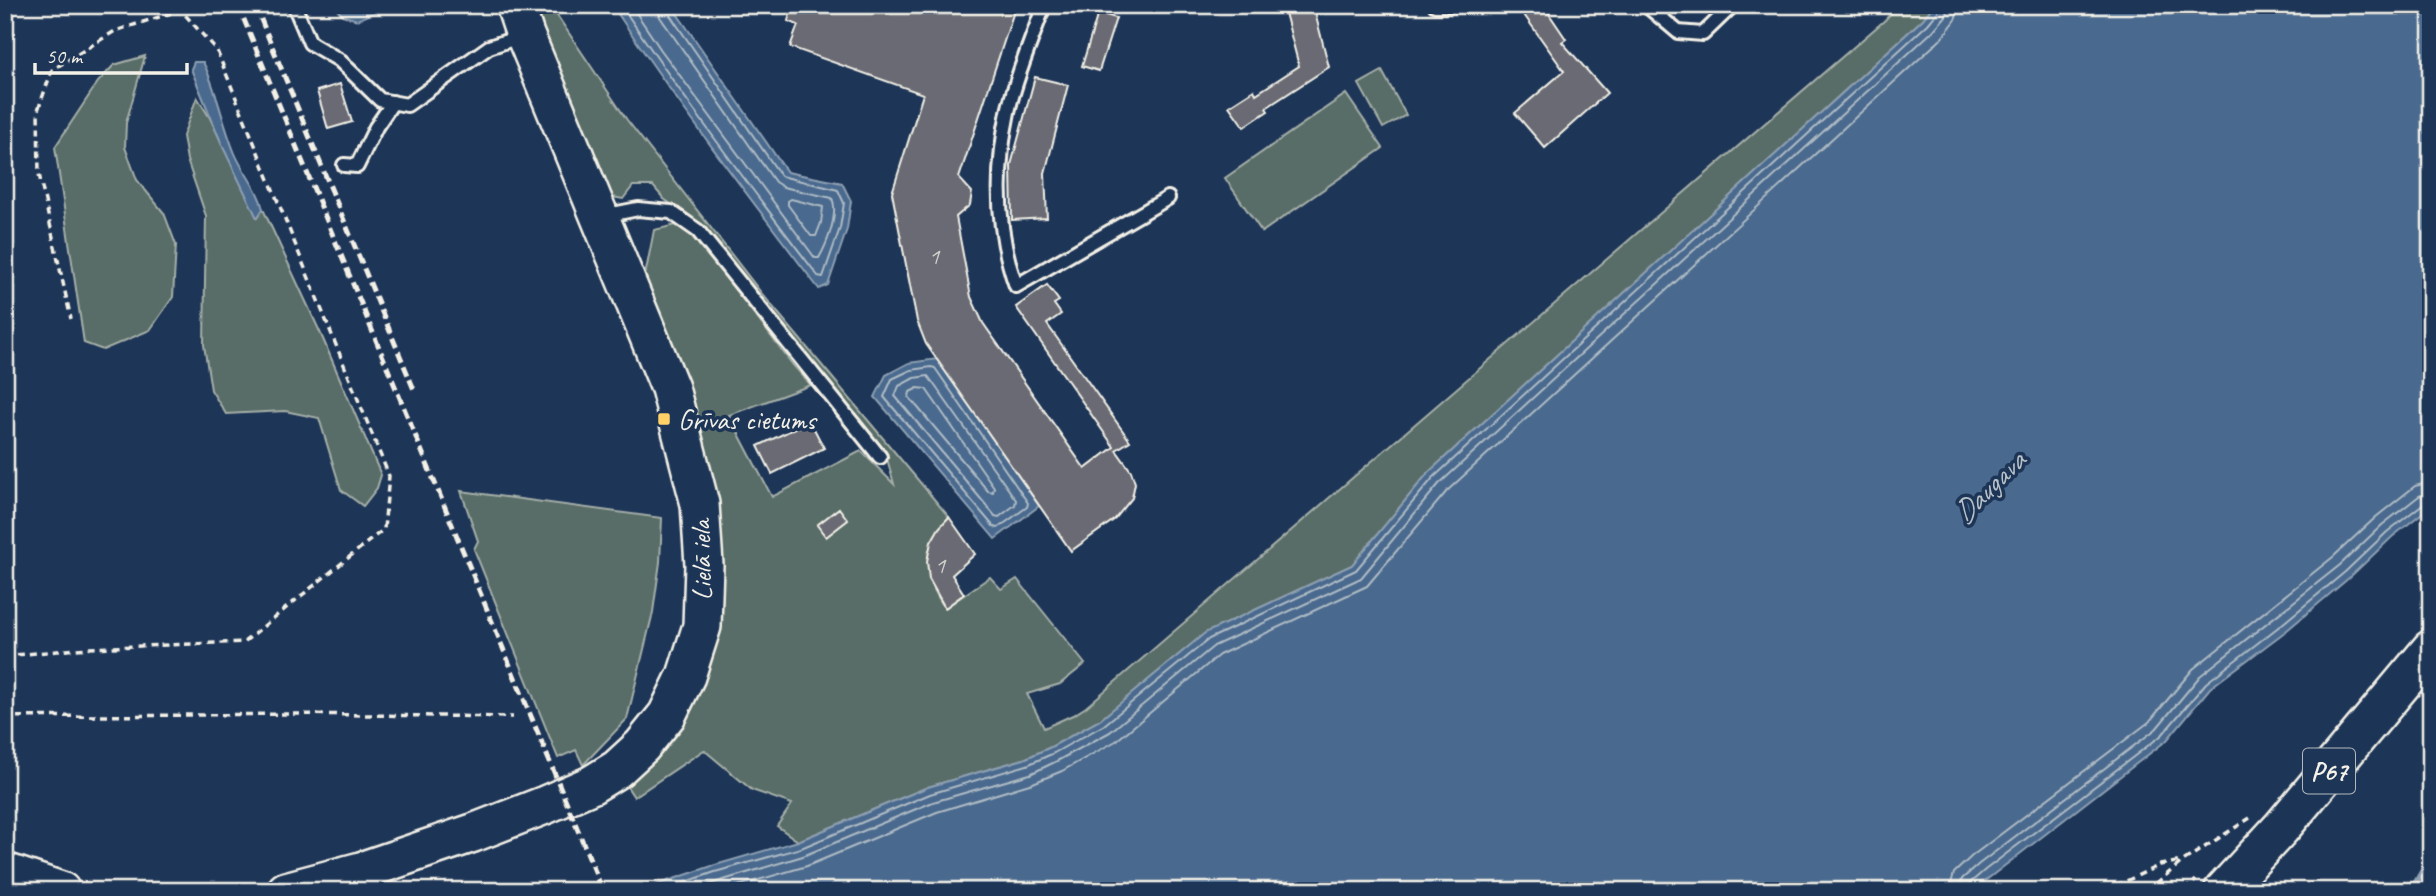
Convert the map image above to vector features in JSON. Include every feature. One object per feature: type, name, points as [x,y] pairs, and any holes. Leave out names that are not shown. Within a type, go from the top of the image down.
[{"type":"main road","name":"Lielā iela","points":[[286,891],[361,871],[460,837],[545,805],[591,785],[617,769],[642,746],[667,715],[686,676],[702,626],[704,565],[700,504],[670,388],[520,20]]},
{"type":"main road","name":"P67","points":[[2223,891],[2282,827],[2431,649]]},
{"type":"main road","points":[[5,872],[61,891]]},
{"type":"lane","points":[[294,5],[310,43],[339,60],[380,100],[407,105],[489,47],[520,20]]},
{"type":"lane","points":[[1044,5],[1009,110],[999,177],[1006,259],[1016,286],[1168,198]]},
{"type":"lane","points":[[1435,5],[1455,5]]},
{"type":"lane","points":[[1646,5],[1678,32],[1703,34],[1733,5]]},
{"type":"lane","points":[[344,165],[358,166],[376,127],[393,102]]},
{"type":"lane","points":[[600,217],[638,209],[671,212],[698,231],[880,457]]},
{"type":"path","points":[[5,656],[88,648],[244,642],[384,529],[389,476],[217,51],[181,8],[114,31],[52,70],[47,83],[38,110],[39,174],[71,319]]},
{"type":"path","points":[[5,717],[292,714],[513,717]]},
{"type":"path","points":[[2147,891],[2183,861],[2259,812]]},
{"type":"path","points":[[2105,891],[2160,866],[2183,861]]},
{"type":"green space","points":[[528,5],[550,5],[627,120],[763,295],[949,517],[933,539],[928,561],[932,584],[945,608],[990,577],[1001,589],[1017,579],[1085,664],[1060,684],[1027,694],[1044,728],[1086,707],[1885,20],[1898,5],[1934,5],[1923,19],[1428,473],[1352,565],[1205,633],[1100,720],[1051,747],[1024,759],[928,787],[798,841],[777,826],[792,804],[752,790],[704,750],[634,797],[624,782],[693,694],[705,454],[645,276],[654,230],[676,225],[696,238],[811,385],[729,415],[772,497],[861,451],[894,484],[886,455],[699,225],[664,199],[653,186],[633,186],[623,199],[607,196]]},
{"type":"green space","points":[[145,56],[126,123],[125,147],[137,180],[164,213],[176,245],[173,297],[150,330],[103,350],[84,343],[55,147],[98,82],[114,65]]},
{"type":"green space","points":[[1382,71],[1406,115],[1383,128],[1359,84]]},
{"type":"green space","points":[[1346,94],[1383,148],[1262,232],[1225,178]]},
{"type":"green space","points":[[197,97],[210,118],[257,217],[263,209],[320,332],[381,475],[377,488],[363,506],[341,490],[319,418],[285,411],[226,414],[211,390],[204,345],[206,216],[187,160],[183,136]]},
{"type":"green space","points":[[461,491],[662,518],[660,562],[653,612],[627,719],[583,765],[576,750],[558,758],[474,549],[478,541]]},
{"type":"water","points":[[333,5],[393,5],[357,20],[342,15]]},
{"type":"water","points":[[612,5],[671,5],[787,172],[842,183],[851,201],[847,229],[828,285],[819,289],[687,113]]},
{"type":"water","name":"Daugava","points":[[1934,5],[2431,5],[2431,506],[2286,631],[2210,688],[2167,740],[1972,891],[638,891],[798,841],[928,787],[1024,759],[1051,747],[1100,720],[1205,633],[1352,565],[1428,473],[1923,19]]},
{"type":"water","points":[[194,62],[203,62],[234,151],[261,201],[263,209],[257,218],[223,147],[191,69]]},
{"type":"water","points":[[937,359],[1039,506],[995,539],[875,397],[886,375],[909,363]]},
{"type":"building","points":[[793,5],[1016,5],[959,178],[972,192],[970,205],[956,217],[971,297],[983,323],[1085,469],[1114,447],[1016,307],[1047,285],[1059,301],[1054,304],[1061,314],[1047,324],[1130,441],[1116,450],[1131,471],[1135,483],[1132,498],[1115,519],[1071,551],[926,344],[917,321],[892,193],[923,94],[790,47],[798,25],[788,21]]},
{"type":"building","points":[[1283,5],[1313,5],[1329,67],[1266,108],[1268,111],[1244,127],[1229,106],[1254,90],[1256,94],[1299,66]]},
{"type":"building","points":[[1517,5],[1543,5],[1566,39],[1562,42],[1607,93],[1545,148],[1515,113],[1564,71]]},
{"type":"building","points":[[1098,13],[1116,18],[1099,71],[1082,66]]},
{"type":"building","points":[[1035,77],[1068,85],[1045,173],[1047,218],[1012,220],[1011,165]]},
{"type":"building","points":[[340,84],[352,122],[328,129],[317,91]]},
{"type":"building","points":[[810,421],[824,448],[772,474],[758,446]]},
{"type":"building","points":[[839,508],[848,520],[826,537],[817,525]]},
{"type":"building","points":[[949,517],[975,554],[952,575],[964,594],[945,608],[929,579],[927,561],[931,542]]},
{"type":"waterway","points":[[2411,891],[2431,856]]},
{"type":"railway","points":[[238,5],[603,891]]},
{"type":"railway","points":[[255,5],[415,392]]},
{"type":"place","name":"Grīvas cietums","points":[[664,419]]}]
